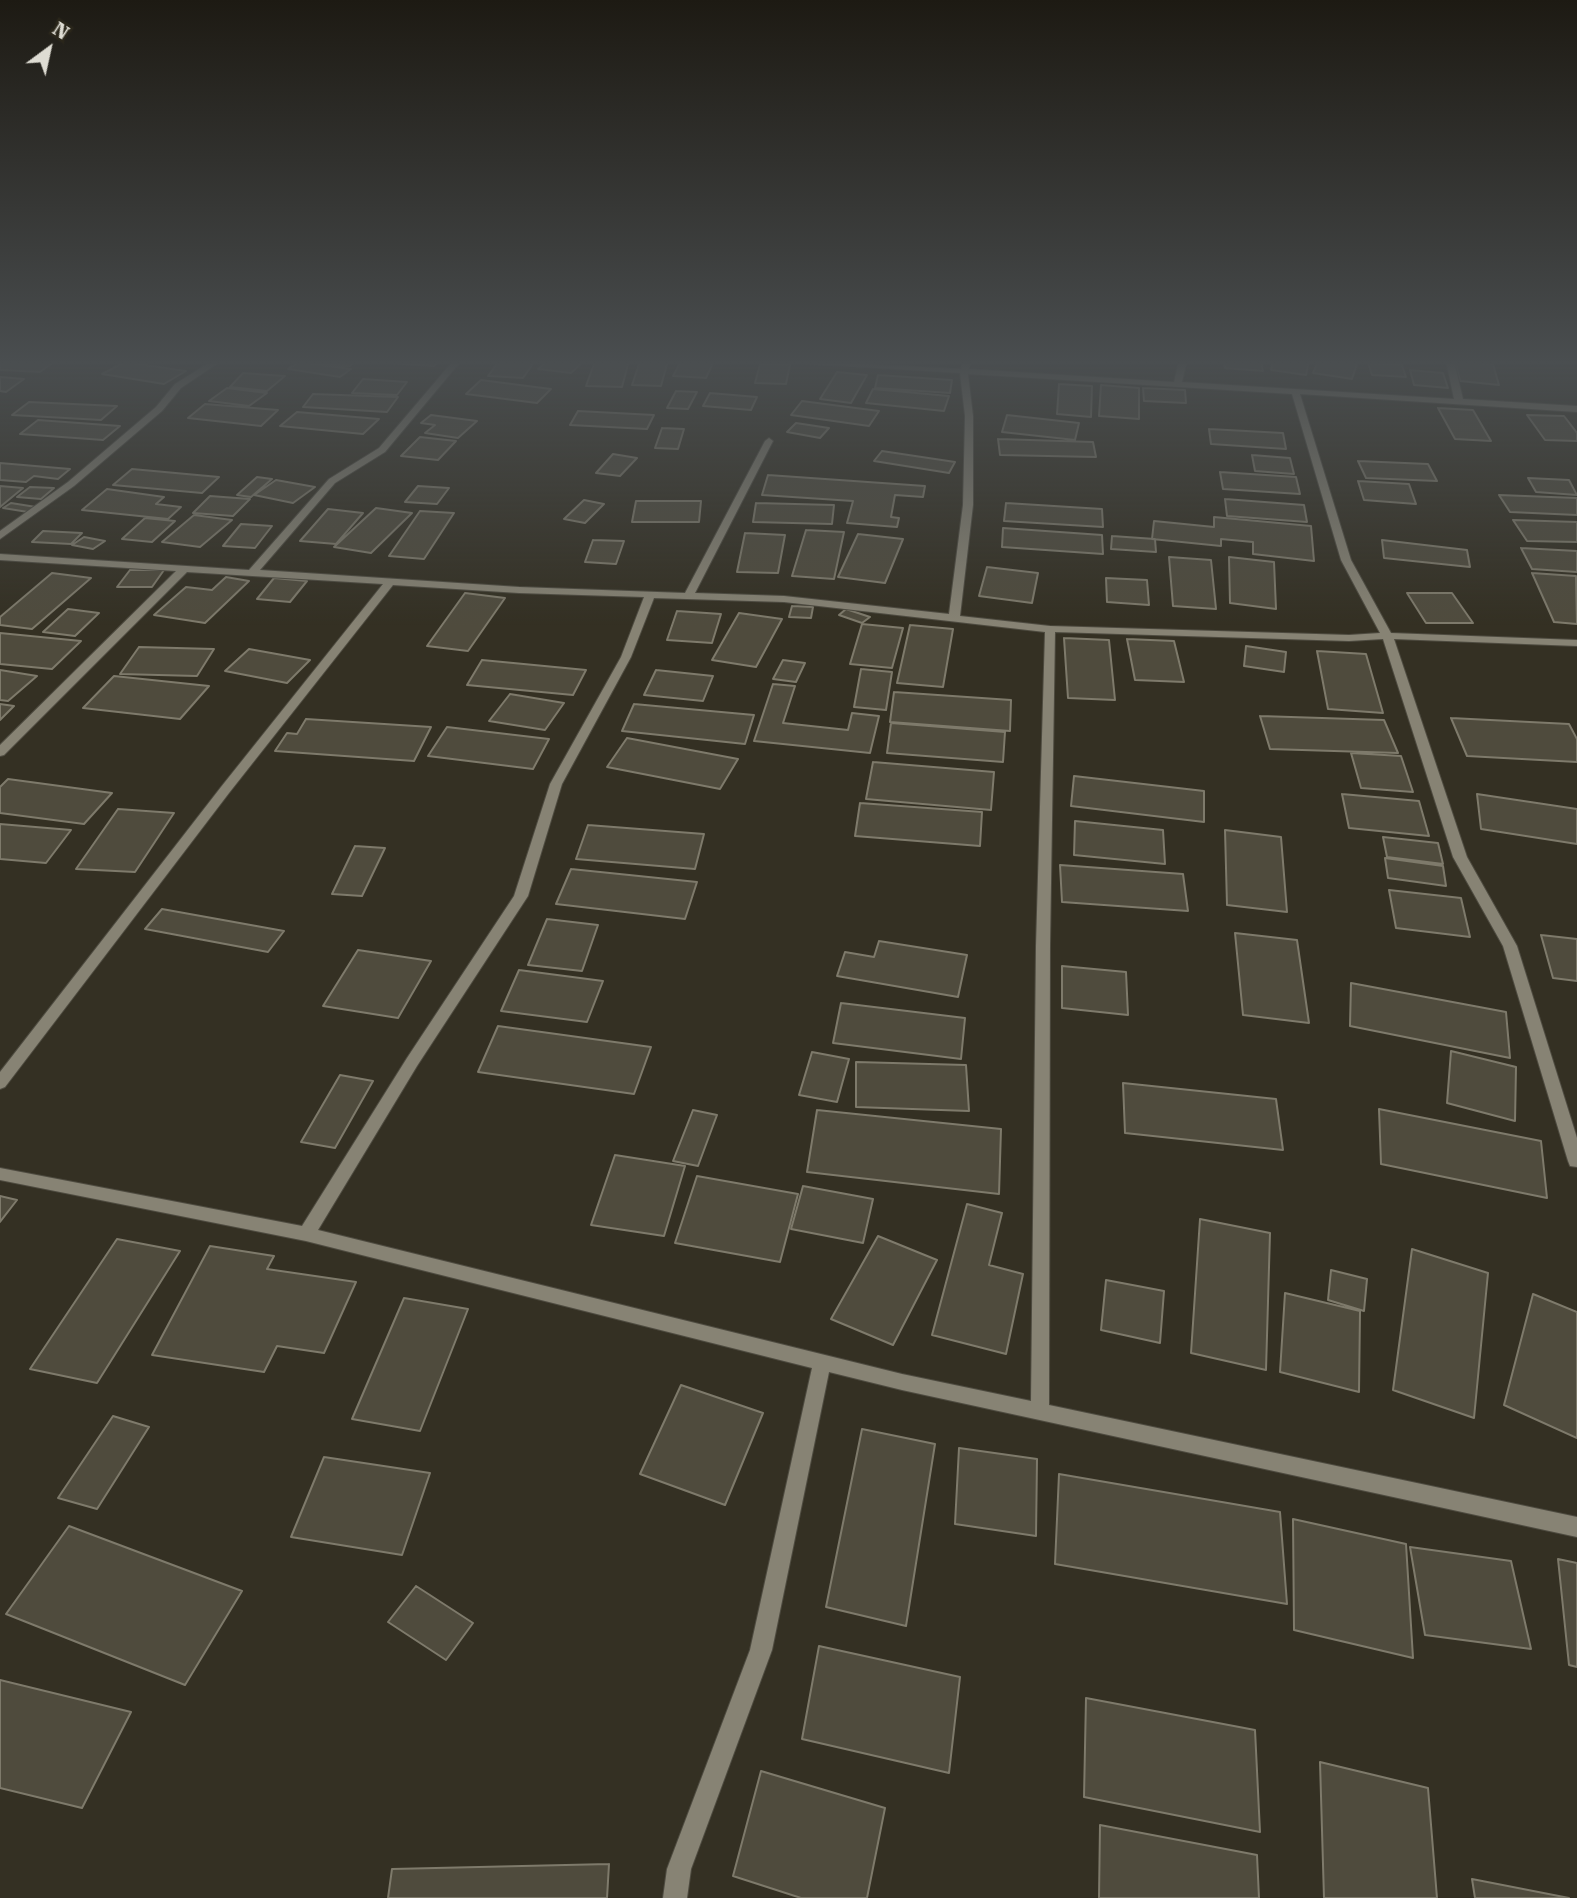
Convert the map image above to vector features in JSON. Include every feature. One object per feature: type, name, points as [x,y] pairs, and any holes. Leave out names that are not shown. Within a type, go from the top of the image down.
[{"type":"street","points":[[0,536],[71,484],[111,450]]},
{"type":"street","points":[[251,573],[332,481],[382,450]]},
{"type":"street","points":[[689,595],[764,450]]},
{"type":"street","points":[[954,618],[968,505],[969,450]]},
{"type":"street","points":[[1313,450],[1346,560],[1387,636],[1460,856],[1510,946],[1576,1161]]},
{"type":"street","points":[[0,557],[390,582],[784,598],[1050,629],[1577,643]]},
{"type":"street","points":[[0,752],[184,569]]},
{"type":"street","points":[[0,1083],[225,790],[390,582]]},
{"type":"street","points":[[306,1234],[412,1062],[521,896],[556,784],[626,657],[650,594]]},
{"type":"street","points":[[1040,1412],[1042,960],[1050,629]]},
{"type":"street","points":[[0,1174],[306,1234],[822,1362],[1040,1412],[1577,1527]]},
{"type":"street","points":[[676,1898],[679,1869],[761,1650],[822,1362]]},
{"type":"building","points":[[407,450],[448,450],[438,460],[401,456]]},
{"type":"building","points":[[999,450],[1095,450],[1096,457],[1000,455]]},
{"type":"building","points":[[882,451],[955,462],[949,473],[874,461]]},
{"type":"building","points":[[613,454],[637,458],[620,476],[596,473]]},
{"type":"building","points":[[1252,455],[1290,458],[1294,474],[1255,471]]},
{"type":"building","points":[[1358,461],[1428,464],[1437,481],[1366,478]]},
{"type":"building","points":[[0,463],[70,469],[58,479],[34,476],[26,482],[0,480]]},
{"type":"building","points":[[132,469],[219,477],[202,493],[113,485]]},
{"type":"building","points":[[1220,472],[1296,477],[1300,494],[1223,489]]},
{"type":"building","points":[[768,475],[925,486],[923,497],[895,495],[891,517],[899,518],[897,527],[847,523],[853,501],[762,495]]},
{"type":"building","points":[[257,477],[272,479],[251,497],[237,495]]},
{"type":"building","points":[[1528,478],[1569,480],[1577,495],[1536,492]]},
{"type":"building","points":[[276,480],[315,487],[293,503],[254,495]]},
{"type":"building","points":[[1358,481],[1409,484],[1416,504],[1364,500]]},
{"type":"building","points":[[0,486],[23,488],[0,507]]},
{"type":"building","points":[[418,486],[449,488],[437,504],[405,502]]},
{"type":"building","points":[[30,487],[54,488],[41,499],[17,497]]},
{"type":"building","points":[[107,489],[164,497],[156,504],[181,507],[168,519],[82,510]]},
{"type":"building","points":[[1499,495],[1577,498],[1577,515],[1510,512]]},
{"type":"building","points":[[210,496],[250,499],[233,516],[193,513]]},
{"type":"building","points":[[1225,499],[1304,505],[1307,522],[1227,516]]},
{"type":"building","points":[[584,500],[604,504],[585,523],[564,519]]},
{"type":"building","points":[[636,501],[701,501],[699,522],[632,522]]},
{"type":"building","points":[[11,503],[36,507],[28,512],[3,508]]},
{"type":"building","points":[[756,503],[834,505],[832,524],[753,522]]},
{"type":"building","points":[[1006,503],[1102,509],[1103,527],[1004,521]]},
{"type":"building","points":[[376,508],[412,513],[371,553],[334,547]]},
{"type":"building","points":[[328,509],[363,513],[336,544],[300,541]]},
{"type":"building","points":[[420,511],[454,513],[424,559],[389,556]]},
{"type":"building","points":[[194,515],[232,520],[200,547],[162,542]]},
{"type":"building","points":[[1214,517],[1311,526],[1314,561],[1253,554],[1253,542],[1221,539],[1221,546],[1152,539],[1154,521],[1214,527]]},
{"type":"building","points":[[145,518],[175,521],[152,542],[122,539]]},
{"type":"building","points":[[1513,520],[1577,522],[1577,542],[1527,541]]},
{"type":"building","points":[[241,524],[272,526],[255,548],[223,546]]},
{"type":"building","points":[[1003,528],[1102,535],[1103,554],[1002,547]]},
{"type":"building","points":[[806,530],[844,532],[834,579],[792,576]]},
{"type":"building","points":[[43,531],[82,533],[71,544],[32,542]]},
{"type":"building","points":[[745,533],[785,535],[778,573],[737,572]]},
{"type":"building","points":[[858,534],[903,539],[885,583],[838,577]]},
{"type":"building","points":[[1112,536],[1155,539],[1156,552],[1111,549]]},
{"type":"building","points":[[84,537],[105,541],[93,549],[72,545]]},
{"type":"building","points":[[593,540],[624,541],[616,564],[585,562]]},
{"type":"building","points":[[1382,540],[1467,550],[1470,567],[1384,558]]},
{"type":"building","points":[[1521,548],[1577,551],[1577,572],[1532,569]]},
{"type":"building","points":[[1169,557],[1211,560],[1216,609],[1173,606]]},
{"type":"building","points":[[1229,557],[1274,562],[1276,609],[1230,603]]},
{"type":"building","points":[[987,567],[1038,573],[1032,603],[979,596]]},
{"type":"building","points":[[130,570],[164,570],[152,587],[117,587]]},
{"type":"building","points":[[52,573],[91,578],[32,629],[0,625],[0,617]]},
{"type":"building","points":[[1532,573],[1576,576],[1577,624],[1554,622]]},
{"type":"building","points":[[226,577],[249,581],[205,623],[154,615],[186,587],[212,590]]},
{"type":"building","points":[[274,578],[307,581],[290,602],[257,599]]},
{"type":"building","points":[[1106,578],[1147,580],[1149,605],[1107,602]]},
{"type":"building","points":[[465,593],[505,598],[468,651],[427,646]]},
{"type":"building","points":[[1407,593],[1452,593],[1473,623],[1426,623]]},
{"type":"building","points":[[792,606],[813,607],[811,618],[789,617]]},
{"type":"building","points":[[68,609],[99,613],[75,636],[43,632]]},
{"type":"building","points":[[846,609],[870,617],[862,623],[839,615]]},
{"type":"building","points":[[677,611],[721,614],[712,643],[667,640]]},
{"type":"building","points":[[739,613],[782,619],[756,667],[712,660]]},
{"type":"building","points":[[862,624],[903,628],[892,668],[850,664]]},
{"type":"building","points":[[910,625],[953,629],[943,687],[897,683]]},
{"type":"building","points":[[0,633],[81,641],[52,669],[0,664]]},
{"type":"building","points":[[1064,638],[1109,640],[1115,700],[1068,698]]},
{"type":"building","points":[[1127,639],[1174,641],[1184,682],[1135,680]]},
{"type":"building","points":[[1246,646],[1286,652],[1284,672],[1244,666]]},
{"type":"building","points":[[139,647],[214,649],[197,676],[120,674]]},
{"type":"building","points":[[249,649],[310,660],[287,683],[225,671]]},
{"type":"building","points":[[1317,651],[1366,654],[1383,713],[1328,709]]},
{"type":"building","points":[[482,660],[586,670],[573,695],[467,685]]},
{"type":"building","points":[[783,660],[805,663],[796,682],[773,679]]},
{"type":"building","points":[[861,669],[892,672],[886,710],[854,707]]},
{"type":"building","points":[[0,670],[37,676],[8,701],[0,700]]},
{"type":"building","points":[[656,670],[713,676],[703,701],[644,695]]},
{"type":"building","points":[[114,676],[209,686],[180,719],[83,708]]},
{"type":"building","points":[[773,684],[795,686],[783,723],[848,730],[852,713],[879,716],[870,753],[754,741]]},
{"type":"building","points":[[894,692],[1011,700],[1010,731],[890,722]]},
{"type":"building","points":[[510,694],[564,703],[545,730],[489,721]]},
{"type":"building","points":[[0,704],[14,706],[0,720]]},
{"type":"building","points":[[634,704],[754,715],[745,744],[622,731]]},
{"type":"building","points":[[1260,716],[1384,720],[1398,753],[1270,749]]},
{"type":"building","points":[[1451,718],[1569,724],[1577,739],[1577,762],[1467,756]]},
{"type":"building","points":[[306,719],[431,727],[414,761],[275,751],[287,733],[297,734]]},
{"type":"building","points":[[891,723],[1005,732],[1003,762],[887,753]]},
{"type":"building","points":[[447,727],[549,739],[533,769],[428,756]]},
{"type":"building","points":[[627,738],[738,759],[720,789],[607,767]]},
{"type":"building","points":[[1351,753],[1401,756],[1413,792],[1361,788]]},
{"type":"building","points":[[873,762],[994,772],[991,810],[866,799]]},
{"type":"building","points":[[1074,776],[1204,791],[1204,822],[1071,806]]},
{"type":"building","points":[[8,779],[112,793],[84,824],[0,813],[0,787]]},
{"type":"building","points":[[1342,794],[1419,801],[1429,836],[1349,828]]},
{"type":"building","points":[[1477,794],[1577,809],[1577,844],[1481,829]]},
{"type":"building","points":[[860,803],[982,812],[980,846],[855,836]]},
{"type":"building","points":[[118,809],[174,813],[135,872],[76,869]]},
{"type":"building","points":[[1075,821],[1163,830],[1165,864],[1074,855]]},
{"type":"building","points":[[0,824],[71,830],[46,863],[0,859]]},
{"type":"building","points":[[588,825],[704,834],[695,869],[576,859]]},
{"type":"building","points":[[1225,830],[1281,837],[1287,912],[1227,905]]},
{"type":"building","points":[[1383,837],[1438,843],[1443,864],[1387,857]]},
{"type":"building","points":[[355,846],[385,848],[362,896],[332,894]]},
{"type":"building","points":[[1385,858],[1443,866],[1446,886],[1388,878]]},
{"type":"building","points":[[1060,865],[1183,874],[1188,911],[1062,902]]},
{"type":"building","points":[[571,869],[697,882],[685,919],[556,904]]},
{"type":"building","points":[[1389,890],[1461,898],[1470,937],[1396,928]]},
{"type":"building","points":[[162,909],[284,931],[268,952],[145,929]]},
{"type":"building","points":[[547,919],[598,925],[582,971],[528,965]]},
{"type":"building","points":[[1235,933],[1297,940],[1309,1023],[1243,1015]]},
{"type":"building","points":[[1541,935],[1577,939],[1577,981],[1553,978]]},
{"type":"building","points":[[879,941],[967,955],[958,997],[837,976],[845,952],[874,957]]},
{"type":"building","points":[[358,950],[431,961],[398,1018],[323,1006]]},
{"type":"building","points":[[1062,966],[1126,972],[1128,1015],[1062,1008]]},
{"type":"building","points":[[519,970],[603,981],[587,1022],[501,1011]]},
{"type":"building","points":[[1351,983],[1506,1012],[1510,1058],[1350,1026]]},
{"type":"building","points":[[841,1003],[965,1018],[961,1059],[833,1043]]},
{"type":"building","points":[[498,1026],[651,1047],[634,1094],[478,1072]]},
{"type":"building","points":[[1451,1051],[1516,1067],[1515,1121],[1447,1103]]},
{"type":"building","points":[[812,1052],[849,1059],[837,1102],[799,1095]]},
{"type":"building","points":[[856,1062],[966,1065],[969,1111],[856,1107]]},
{"type":"building","points":[[340,1075],[373,1081],[335,1148],[301,1142]]},
{"type":"building","points":[[1123,1083],[1276,1099],[1283,1150],[1125,1133]]},
{"type":"building","points":[[1379,1109],[1541,1141],[1547,1198],[1381,1164]]},
{"type":"building","points":[[693,1110],[717,1115],[698,1166],[673,1161]]},
{"type":"building","points":[[817,1110],[1001,1129],[999,1194],[807,1172]]},
{"type":"building","points":[[615,1155],[685,1166],[664,1236],[591,1225]]},
{"type":"building","points":[[697,1176],[798,1194],[780,1262],[675,1243]]},
{"type":"building","points":[[803,1186],[873,1199],[863,1243],[791,1229]]},
{"type":"building","points":[[0,1196],[17,1200],[0,1222]]},
{"type":"building","points":[[967,1204],[1002,1213],[989,1265],[1023,1274],[1006,1354],[932,1335]]},
{"type":"building","points":[[1200,1219],[1270,1233],[1266,1370],[1191,1353]]},
{"type":"building","points":[[878,1236],[937,1260],[893,1345],[831,1319]]},
{"type":"building","points":[[117,1239],[180,1251],[97,1383],[30,1369]]},
{"type":"building","points":[[210,1246],[274,1256],[267,1269],[356,1282],[324,1353],[277,1346],[264,1372],[152,1355]]},
{"type":"building","points":[[1412,1249],[1488,1273],[1474,1418],[1393,1390]]},
{"type":"building","points":[[1331,1270],[1367,1279],[1364,1311],[1328,1300]]},
{"type":"building","points":[[1106,1280],[1164,1291],[1160,1343],[1101,1330]]},
{"type":"building","points":[[1285,1293],[1360,1311],[1359,1392],[1280,1372]]},
{"type":"building","points":[[1533,1294],[1577,1312],[1577,1438],[1504,1405]]},
{"type":"building","points":[[404,1298],[468,1309],[420,1431],[352,1419]]},
{"type":"building","points":[[681,1385],[763,1413],[725,1505],[640,1474]]},
{"type":"building","points":[[113,1416],[149,1427],[97,1509],[58,1498]]},
{"type":"building","points":[[862,1429],[935,1444],[906,1626],[826,1607]]},
{"type":"building","points":[[959,1448],[1037,1459],[1036,1536],[955,1524]]},
{"type":"building","points":[[324,1457],[430,1473],[402,1555],[291,1537]]},
{"type":"building","points":[[1059,1474],[1280,1512],[1287,1604],[1055,1564]]},
{"type":"building","points":[[1293,1519],[1406,1544],[1413,1658],[1294,1630]]},
{"type":"building","points":[[69,1526],[242,1591],[185,1685],[6,1614]]},
{"type":"building","points":[[1410,1547],[1511,1561],[1531,1649],[1425,1635]]},
{"type":"building","points":[[1558,1559],[1577,1563],[1577,1667],[1569,1665]]},
{"type":"building","points":[[416,1586],[473,1623],[446,1660],[388,1622]]},
{"type":"building","points":[[819,1646],[960,1677],[949,1773],[802,1739]]},
{"type":"building","points":[[0,1680],[131,1712],[82,1808],[0,1788]]},
{"type":"building","points":[[1086,1698],[1255,1730],[1260,1832],[1084,1797]]},
{"type":"building","points":[[1320,1762],[1428,1788],[1437,1898],[1324,1898]]},
{"type":"building","points":[[761,1771],[885,1808],[867,1898],[801,1898],[733,1876]]},
{"type":"building","points":[[1100,1825],[1257,1855],[1259,1898],[1099,1898]]},
{"type":"building","points":[[609,1864],[607,1898],[388,1898],[392,1869]]},
{"type":"building","points":[[1472,1879],[1569,1898],[1475,1898]]}]
